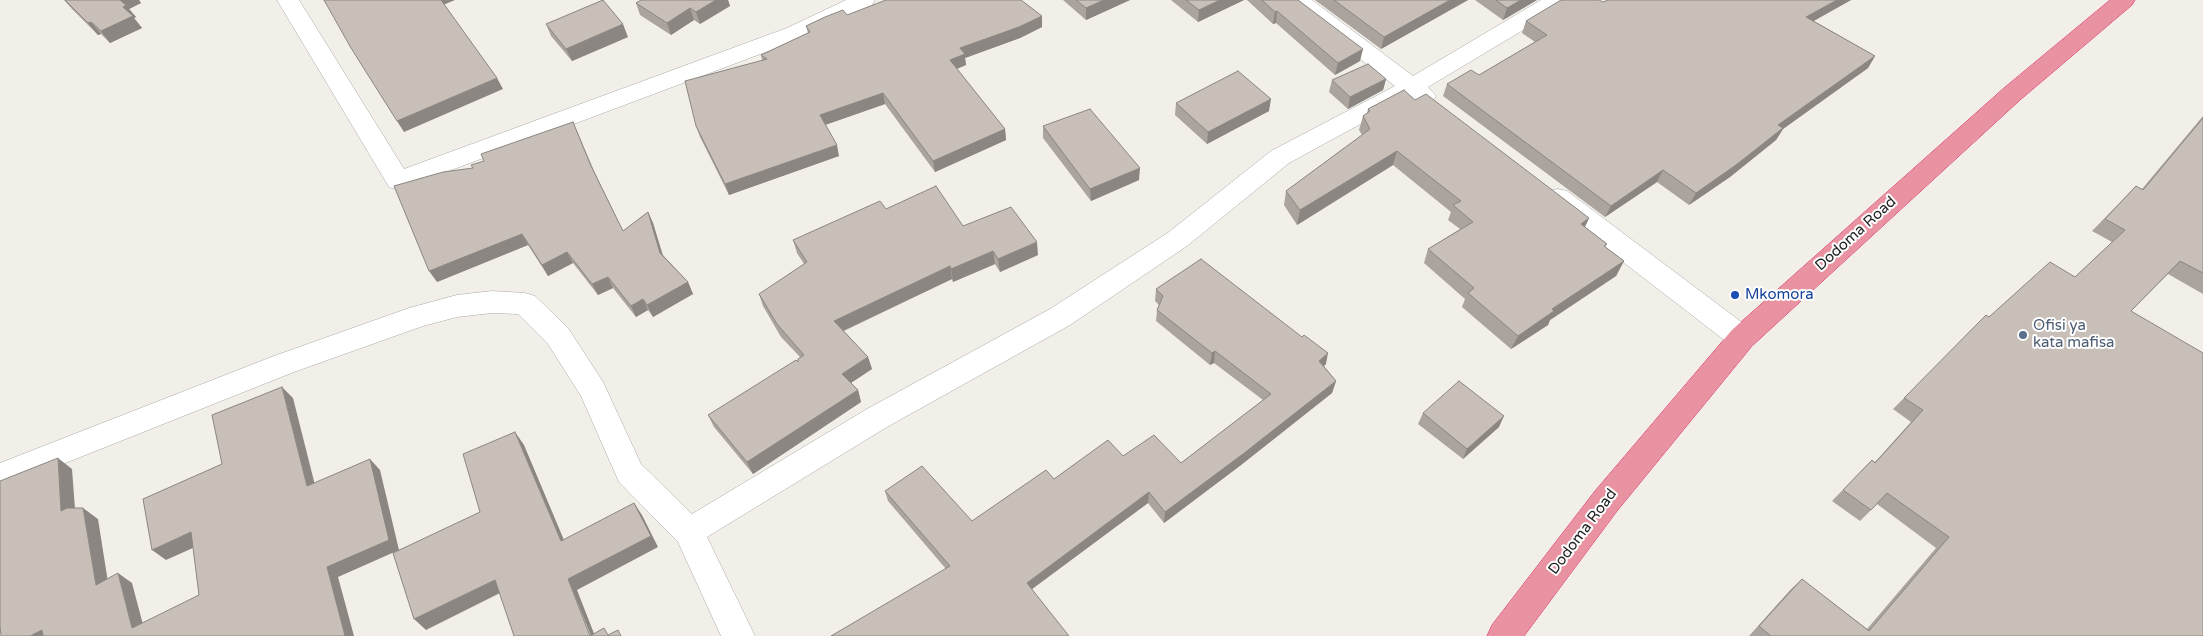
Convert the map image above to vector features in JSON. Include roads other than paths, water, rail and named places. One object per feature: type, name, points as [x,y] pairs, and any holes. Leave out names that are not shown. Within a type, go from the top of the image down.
[{"type":"highway","name":"Dodoma Road","points":[[1504,636],[1606,501],[1742,338],[2012,94],[2124,0]]},
{"type":"street","points":[[288,0],[398,182],[795,33],[864,0]]},
{"type":"street","points":[[1298,0],[1443,111]]},
{"type":"street","points":[[689,532],[877,418],[1060,317],[1178,239],[1280,157],[1412,87],[1557,0]]},
{"type":"street","points":[[1537,182],[1742,338]]},
{"type":"street","points":[[0,476],[284,364],[419,316],[457,306],[492,302],[525,304],[558,336],[593,390],[630,473],[689,532],[738,636]]},
{"type":"place","name":"Mkomora","points":[[1735,295]]},
{"type":"place","name":"Ofisi ya kata mafisa","points":[[2023,335]]}]
